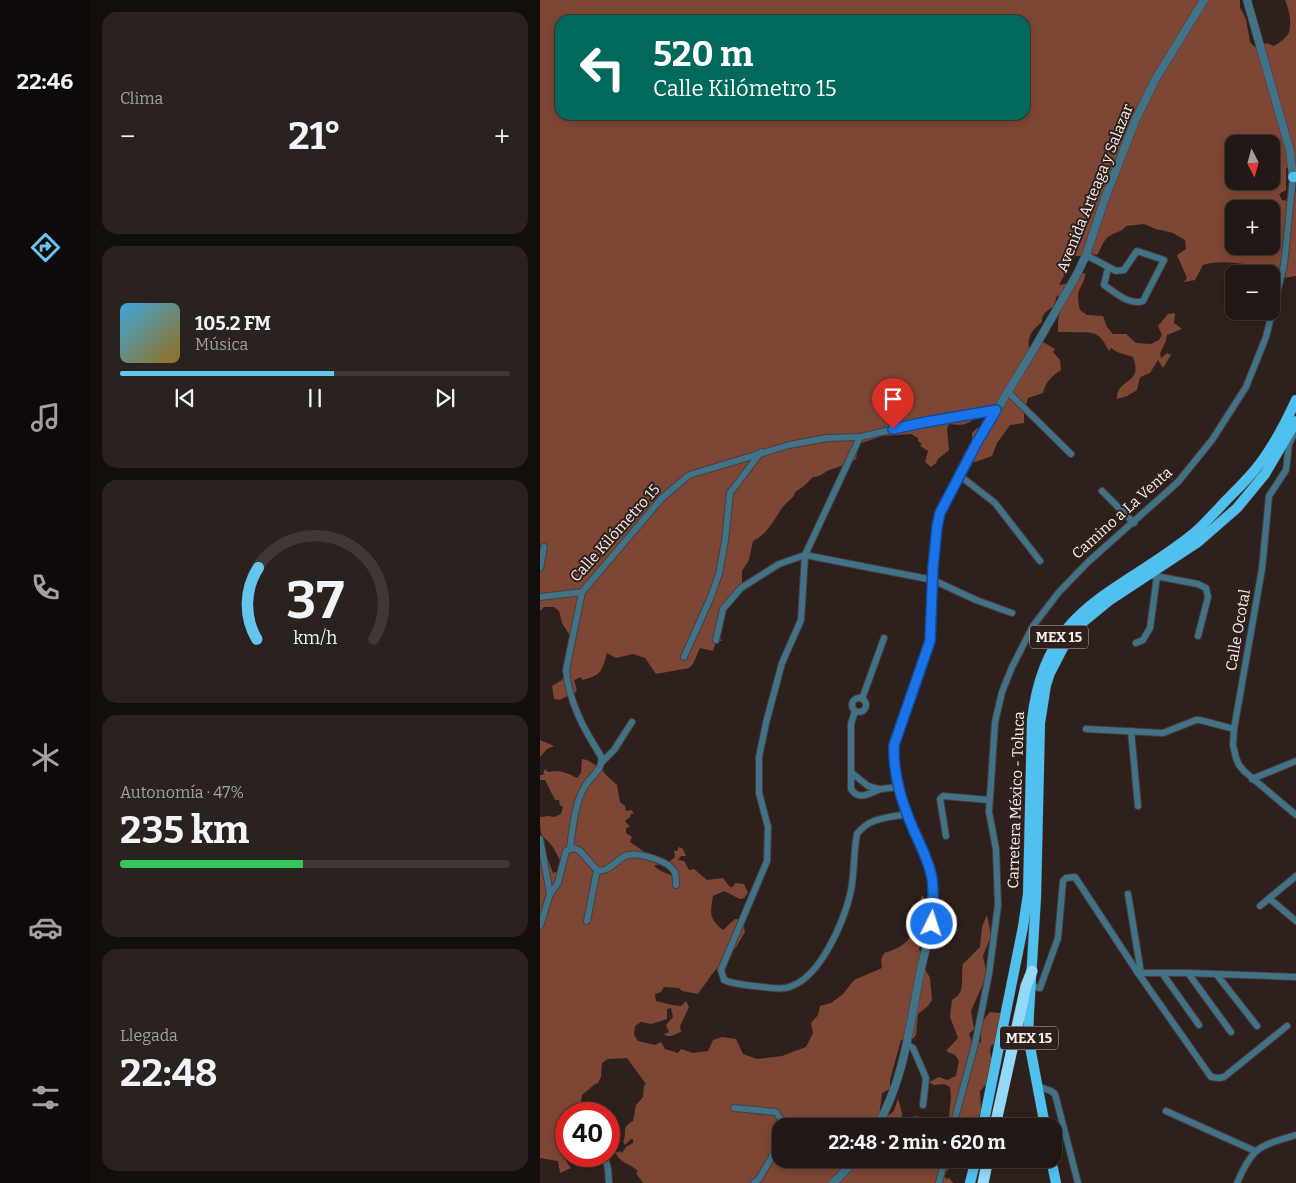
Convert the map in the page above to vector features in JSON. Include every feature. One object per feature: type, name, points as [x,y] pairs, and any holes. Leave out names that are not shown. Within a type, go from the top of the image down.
[{"type":"highway","points":[[997,1118],[1026,986],[1032,971]]},
{"type":"highway","points":[[983,1183],[986,1168]]},
{"type":"main road","name":"Carretera México - Toluca","points":[[985,1118],[1020,945],[1028,894],[1032,720],[1034,701],[1044,666],[1059,637],[1083,611],[1101,596],[1195,532],[1232,495],[1255,470],[1270,448],[1296,400]]},
{"type":"main road","name":"Carretera México - Toluca","points":[[1043,1118],[1028,1036],[1038,864],[1040,723],[1050,673],[1064,646],[1082,623],[1110,600],[1154,575],[1198,542],[1237,508],[1265,474],[1296,420]]},
{"type":"main road","points":[[970,1183],[974,1168]]},
{"type":"main road","points":[[1053,1168],[1056,1183]]},
{"type":"street","name":"Avenida Arteaga y Salazar","points":[[883,1118],[897,1080],[906,1044],[933,910],[930,868],[907,814],[898,787],[894,745],[930,641],[937,527],[940,513],[959,475],[1040,339],[1086,255],[1134,121],[1155,80],[1204,0]]},
{"type":"street","name":"Camino a La Venta","points":[[1247,0],[1290,151],[1294,177],[1284,265],[1280,283]]},
{"type":"street","points":[[1086,255],[1116,271],[1124,270],[1137,250],[1164,260],[1143,301],[1137,304],[1129,302],[1104,285],[1108,268]]},
{"type":"street","name":"Camino a La Venta","points":[[955,1118],[975,1044],[989,974],[998,905],[996,850],[989,800],[995,722],[1002,692],[1012,667],[1033,626],[1059,592],[1078,572],[1178,482],[1231,413],[1246,387],[1271,320]]},
{"type":"street","points":[[1008,392],[1071,454]]},
{"type":"street","name":"Calle Kilómetro 15","points":[[540,597],[582,592],[662,498],[689,475],[790,444],[827,438],[860,437],[926,422],[996,410]]},
{"type":"street","name":"Calle Ocotal","points":[[1296,430],[1289,444],[1286,470],[1269,496],[1262,569],[1234,729],[1233,745],[1239,765],[1252,779],[1296,815]]},
{"type":"street","points":[[860,437],[805,555],[801,620],[782,663],[759,757],[759,793],[768,827],[767,861],[721,970],[724,980],[775,989],[792,986],[808,976],[830,947],[842,920],[851,893],[857,834],[869,822],[907,814]]},
{"type":"street","points":[[684,657],[719,574],[725,541],[730,493],[761,452]]},
{"type":"street","points":[[959,475],[995,503],[1040,561]]},
{"type":"street","points":[[1102,491],[1134,523]]},
{"type":"street","points":[[540,568],[544,547]]},
{"type":"street","points":[[716,640],[723,609],[741,588],[779,564],[805,555],[933,580],[976,600],[1012,613]]},
{"type":"street","points":[[1136,643],[1143,640],[1150,628],[1154,575],[1198,584],[1207,590],[1208,597],[1198,636]]},
{"type":"street","points":[[582,592],[566,670],[567,679],[580,721],[601,756],[602,762]]},
{"type":"street","points":[[862,699],[884,638]]},
{"type":"street","points":[[855,711],[859,712],[865,709],[865,701],[862,699]]},
{"type":"street","points":[[855,711],[852,709],[852,701],[862,699]]},
{"type":"street","points":[[855,711],[851,724],[852,773],[850,784],[853,793],[869,794],[879,790],[898,787]]},
{"type":"street","points":[[1086,729],[1163,733],[1200,720],[1234,729]]},
{"type":"street","points":[[540,926],[550,894],[558,883],[566,852],[570,848],[577,800],[586,784],[602,762],[614,750],[632,722]]},
{"type":"street","points":[[1132,731],[1138,806]]},
{"type":"street","points":[[1252,779],[1296,761]]},
{"type":"street","points":[[852,773],[868,786],[879,790]]},
{"type":"street","points":[[946,836],[940,799],[943,796],[989,800]]},
{"type":"street","points":[[540,839],[550,894]]},
{"type":"street","points":[[570,848],[579,850],[597,870],[602,872],[622,857],[630,855],[653,858],[674,870],[676,885]]},
{"type":"street","points":[[587,921],[597,870]]},
{"type":"street","points":[[1260,906],[1296,876]]},
{"type":"street","points":[[1031,986],[1040,988],[1058,938],[1063,880],[1070,877],[1078,878],[1211,1077],[1224,1077],[1287,1026]]},
{"type":"street","points":[[1128,894],[1140,973]]},
{"type":"street","points":[[1270,899],[1296,921]]},
{"type":"street","points":[[1140,973],[1296,977]]},
{"type":"street","points":[[1162,973],[1199,1025]]},
{"type":"street","points":[[1188,973],[1231,1032]]},
{"type":"street","points":[[1217,975],[1257,1026]]},
{"type":"street","points":[[906,1044],[913,1048],[926,1078],[923,1105]]},
{"type":"street","points":[[1037,1086],[1051,1090],[1055,1094],[1078,1183]]},
{"type":"street","points":[[734,1108],[776,1112],[780,1118]]},
{"type":"street","points":[[1166,1111],[1255,1151]]},
{"type":"street","points":[[1236,1183],[1255,1151],[1269,1143],[1296,1135]]},
{"type":"street","points":[[754,1183],[772,1156]]},
{"type":"street","points":[[608,1167],[609,1183]]},
{"type":"street","points":[[834,1183],[848,1168]]},
{"type":"street","points":[[939,1183],[943,1168]]},
{"type":"shaded area","points":[[540,0],[1240,0],[1240,8],[1246,19],[1250,42],[1255,47],[1261,43],[1274,46],[1287,36],[1290,20],[1285,0],[1296,0],[1296,169],[1286,168],[1286,190],[1279,194],[1282,200],[1288,201],[1296,193],[1296,276],[1283,278],[1280,273],[1280,265],[1219,262],[1203,265],[1195,280],[1184,282],[1187,278],[1177,255],[1186,249],[1185,240],[1173,233],[1144,224],[1126,226],[1106,239],[1097,255],[1089,253],[1083,248],[1083,256],[1066,256],[1069,266],[1059,285],[1071,283],[1074,276],[1085,273],[1078,293],[1080,310],[1087,315],[1103,316],[1107,327],[1113,334],[1126,334],[1136,343],[1151,344],[1159,340],[1162,335],[1158,326],[1168,314],[1175,313],[1174,323],[1182,329],[1167,335],[1160,353],[1161,358],[1167,353],[1171,355],[1163,368],[1158,360],[1150,373],[1140,377],[1137,390],[1117,399],[1118,392],[1133,377],[1135,372],[1133,357],[1111,348],[1109,351],[1101,338],[1093,333],[1058,332],[1060,298],[1057,295],[1054,306],[1045,312],[1042,322],[1031,334],[1028,342],[1030,351],[1043,342],[1055,349],[1053,352],[1060,360],[1061,370],[1049,380],[1043,393],[1028,398],[1024,411],[1024,423],[1010,425],[997,443],[992,456],[975,462],[968,462],[972,450],[972,433],[977,428],[986,428],[989,416],[980,414],[966,424],[949,424],[947,429],[949,450],[931,467],[925,462],[928,451],[920,446],[922,444],[918,441],[918,438],[911,434],[882,436],[859,444],[856,459],[813,477],[795,492],[767,530],[753,541],[749,560],[742,571],[742,584],[723,616],[722,631],[717,635],[722,641],[716,641],[713,651],[700,648],[693,664],[689,668],[656,674],[645,658],[633,654],[616,658],[607,653],[600,672],[593,677],[582,680],[581,677],[574,680],[577,690],[574,694],[560,700],[554,699],[552,686],[562,680],[571,637],[562,623],[559,611],[554,607],[544,607],[540,611]]},
{"type":"shaded area","points":[[540,740],[554,746],[547,749],[540,757]]},
{"type":"shaded area","points":[[582,759],[587,760],[602,769],[617,785],[620,802],[625,806],[626,811],[631,810],[634,813],[625,821],[630,827],[626,828],[626,833],[632,837],[630,842],[646,853],[646,860],[661,863],[654,866],[675,877],[668,863],[675,857],[674,851],[677,851],[679,847],[683,849],[686,856],[681,856],[678,860],[684,861],[689,870],[694,869],[707,880],[723,878],[730,887],[733,887],[735,883],[744,884],[748,893],[744,898],[740,899],[724,891],[713,896],[711,911],[715,922],[723,930],[735,919],[742,919],[745,932],[736,947],[712,974],[698,994],[682,991],[679,988],[664,987],[661,992],[655,994],[656,1001],[672,1005],[681,1006],[686,1001],[689,1007],[680,1026],[681,1032],[670,1036],[664,1034],[669,1032],[666,1025],[673,1017],[671,1008],[667,1009],[667,1019],[651,1024],[641,1022],[635,1026],[634,1035],[638,1041],[655,1045],[661,1042],[665,1049],[678,1053],[681,1049],[693,1053],[708,1051],[713,1040],[722,1037],[736,1039],[743,1054],[757,1059],[782,1056],[806,1047],[813,1033],[811,1023],[818,1015],[820,1006],[831,1003],[843,994],[854,980],[882,968],[881,960],[884,953],[896,949],[909,938],[913,931],[922,895],[927,902],[928,925],[919,949],[924,967],[930,978],[932,1000],[918,1014],[916,1035],[913,1039],[901,1040],[890,1080],[890,1089],[882,1093],[879,1118],[772,1118],[772,1168],[950,1168],[943,1176],[947,1179],[949,1178],[953,1183],[643,1183],[636,1173],[638,1171],[620,1159],[620,1151],[622,1153],[626,1147],[633,1143],[633,1139],[625,1145],[623,1142],[625,1128],[633,1121],[636,1105],[643,1097],[646,1084],[627,1058],[608,1059],[602,1063],[601,1077],[598,1083],[582,1095],[581,1102],[555,1102],[555,1160],[540,1158],[540,859],[545,861],[546,855],[553,873],[558,871],[561,863],[553,847],[541,833],[540,817],[554,817],[561,814],[563,807],[560,805],[559,800],[555,800],[545,780],[540,780],[540,775],[543,775],[545,769],[548,772],[563,772],[577,778],[581,773]]},
{"type":"shaded area","points":[[987,915],[991,936],[983,956],[987,975],[971,1011],[974,1029],[969,1034],[972,1042],[976,1039],[981,1043],[981,1023],[990,1012],[1000,1013],[1002,1031],[1000,1039],[991,1046],[993,1073],[980,1091],[981,1111],[978,1118],[949,1118],[950,1087],[944,1084],[934,1085],[929,1082],[939,1077],[947,1080],[956,1076],[959,1061],[955,1055],[946,1051],[958,1038],[950,1017],[952,1000],[960,993],[963,964],[980,947],[982,927]]},
{"type":"shaded area","points":[[898,1098],[901,1118],[885,1118],[894,1111]]},
{"type":"shaded area","points":[[559,1167],[571,1168],[560,1173]]},
{"type":"route","points":[[893,429],[996,410],[940,513],[933,567],[930,641],[894,745],[898,787],[907,814],[930,868],[933,894],[932,924]]}]
